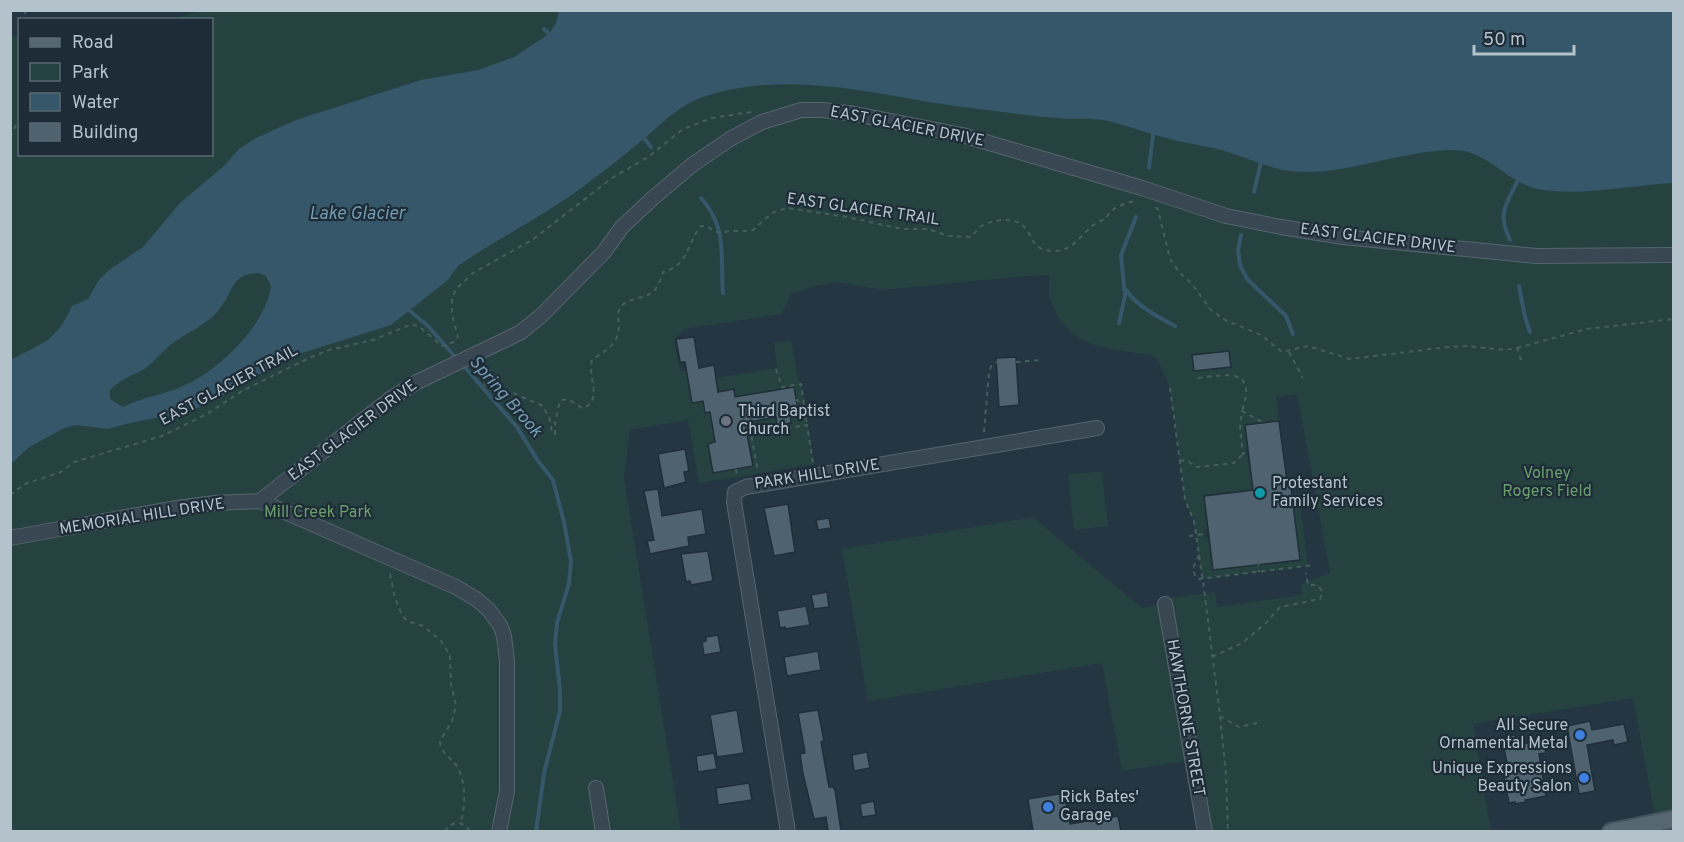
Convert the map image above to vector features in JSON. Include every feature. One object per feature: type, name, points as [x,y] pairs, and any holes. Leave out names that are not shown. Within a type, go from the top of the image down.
[{"type":"main road","points":[[1611,831],[1674,819]]},
{"type":"street","name":"EAST GLACIER DRIVE","points":[[260,501],[390,399],[417,382],[521,332],[542,315],[604,252],[622,227],[692,165],[730,139],[774,117],[801,110],[823,110],[930,128],[1014,149],[1226,216],[1343,237],[1536,256],[1674,255]]},
{"type":"street","name":"PARK HILL DRIVE","points":[[788,831],[734,502],[735,492],[746,487],[1097,428]]},
{"type":"street","name":"MEMORIAL HILL DRIVE","points":[[10,538],[176,508],[260,501],[456,587],[489,610],[501,627],[504,636],[507,661],[507,791],[499,831]]},
{"type":"street","name":"HAWTHORNE STREET","points":[[1165,604],[1205,831]]},
{"type":"street","points":[[596,788],[603,831]]},
{"type":"path","points":[[460,347],[455,341],[458,337],[452,315],[452,299],[456,289],[473,273],[532,240],[612,178],[648,157],[694,123],[744,112],[761,113],[774,117]]},
{"type":"path","points":[[10,137],[18,121]]},
{"type":"path","name":"EAST GLACIER TRAIL","points":[[474,362],[488,368],[504,389],[543,406],[550,420],[552,432],[555,434],[560,401],[570,400],[582,408],[587,407],[591,402],[594,390],[591,380],[592,360],[616,341],[620,324],[618,317],[620,307],[655,290],[663,273],[679,263],[687,252],[694,234],[701,226],[707,226],[722,234],[735,230],[753,230],[772,213],[787,208],[847,217],[902,229],[936,230],[948,236],[970,237],[980,227],[998,220],[1020,224],[1038,247],[1054,251],[1065,250],[1071,246],[1096,222],[1106,219],[1112,210],[1133,201],[1144,200]]},
{"type":"path","points":[[1152,203],[1158,210],[1170,260],[1211,310],[1225,320],[1261,335],[1282,352],[1308,346],[1350,359],[1448,347],[1466,346],[1505,350],[1587,329],[1674,319]]},
{"type":"path","name":"EAST GLACIER TRAIL","points":[[10,495],[25,484],[56,474],[74,462],[173,431],[207,414],[242,392],[329,350],[373,340],[412,324],[421,328],[438,344],[444,346],[455,341]]},
{"type":"path","points":[[1517,348],[1521,360]]},
{"type":"path","points":[[1289,352],[1303,378]]},
{"type":"path","points":[[1016,362],[1041,360]]},
{"type":"path","points":[[984,432],[989,373],[991,366],[997,362]]},
{"type":"path","points":[[479,366],[484,384],[500,398]]},
{"type":"path","points":[[776,369],[782,388],[801,384],[814,464]]},
{"type":"path","points":[[1180,461],[1186,460],[1197,467],[1234,463],[1244,454],[1240,429],[1242,411],[1247,397],[1244,381],[1239,376],[1230,374],[1198,378]]},
{"type":"path","points":[[1170,388],[1185,500],[1194,521],[1199,555],[1220,716],[1228,831]]},
{"type":"path","points":[[796,400],[798,400],[802,426]]},
{"type":"path","points":[[1242,411],[1264,423]]},
{"type":"path","points":[[743,415],[747,435],[807,425]]},
{"type":"path","points":[[784,424],[784,429]]},
{"type":"path","points":[[751,434],[758,473]]},
{"type":"path","points":[[736,469],[737,477]]},
{"type":"path","points":[[1189,536],[1204,534]]},
{"type":"path","points":[[1199,555],[1195,562],[1194,573],[1199,579],[1314,565]]},
{"type":"path","points":[[1258,561],[1259,572]]},
{"type":"path","points":[[1235,567],[1236,575]]},
{"type":"path","points":[[390,570],[390,579],[402,615],[407,621],[423,627],[441,641],[450,656],[451,684],[456,705],[452,721],[440,745],[457,768],[463,786],[465,802],[461,823]]},
{"type":"path","points":[[1212,657],[1242,643],[1280,607],[1320,599],[1321,589],[1316,585],[1308,585],[1306,573]]},
{"type":"path","points":[[1220,716],[1239,727],[1257,723]]},
{"type":"path","points":[[445,831],[453,824],[461,823],[470,831]]},
{"type":"green space","name":"Mill Creek Park","points":[[200,11],[1673,11],[1673,819],[1656,823],[1633,698],[1473,724],[1491,832],[1205,831],[1192,760],[1122,771],[1102,663],[868,701],[842,549],[1033,517],[1142,608],[1165,604],[1164,599],[1215,592],[1217,607],[1302,595],[1301,584],[1330,573],[1297,394],[1276,397],[1279,421],[1245,425],[1248,449],[1245,449],[1246,457],[1249,457],[1253,490],[1204,530],[1205,538],[1209,537],[1214,570],[1300,559],[1292,499],[1299,498],[1308,566],[1202,579],[1194,521],[1185,500],[1170,388],[1158,360],[1151,355],[1103,347],[1077,337],[1057,315],[1049,295],[1049,275],[882,290],[837,282],[791,294],[782,314],[685,329],[674,340],[680,371],[687,370],[703,401],[705,413],[710,412],[715,442],[708,444],[752,466],[748,438],[740,415],[748,422],[776,417],[778,425],[791,423],[790,415],[799,414],[794,387],[735,397],[734,389],[718,392],[716,378],[777,368],[774,343],[791,341],[799,384],[801,384],[814,464],[699,483],[688,420],[630,430],[624,478],[681,831],[11,831],[10,37],[18,35],[18,156],[213,156],[213,18],[176,18]]},
{"type":"green space","points":[[1102,471],[1108,526],[1074,530],[1068,475]]},
{"type":"water","name":"Lake Glacier","points":[[559,11],[1673,11],[1673,183],[1571,192],[1538,189],[1517,181],[1478,156],[1456,150],[1414,154],[1329,171],[1289,171],[1221,150],[1176,141],[1102,120],[1027,115],[844,88],[776,84],[742,87],[709,95],[680,109],[569,197],[458,266],[448,280],[391,325],[283,359],[236,389],[191,411],[108,429],[76,425],[62,429],[28,448],[11,464],[11,360],[40,345],[53,335],[60,328],[72,306],[88,299],[99,280],[109,270],[143,247],[180,203],[225,165],[239,149],[256,138],[296,120],[421,80],[478,70],[514,57],[549,34],[556,23]],"holes":[[[259,273],[266,276],[271,286],[260,316],[251,331],[212,369],[177,388],[123,407],[110,399],[110,390],[145,369],[169,346],[213,316],[233,286],[242,277]]]},
{"type":"building","name":"Third Baptist Church","points":[[694,337],[699,368],[714,365],[718,392],[734,389],[735,397],[794,387],[799,414],[790,415],[791,423],[777,425],[776,417],[745,423],[753,466],[713,473],[708,444],[715,442],[710,412],[705,413],[703,401],[692,403],[685,362],[680,362],[676,339]]},
{"type":"building","points":[[1229,351],[1231,367],[1194,371],[1192,355]]},
{"type":"building","points":[[1016,357],[1019,405],[999,407],[996,358]]},
{"type":"building","name":"Protestant Family Services","points":[[1279,421],[1287,481],[1290,480],[1300,560],[1213,570],[1204,496],[1253,490],[1245,425]]},
{"type":"building","points":[[685,449],[689,471],[684,472],[686,482],[664,488],[658,454]]},
{"type":"building","points":[[658,489],[662,516],[702,509],[706,534],[688,537],[689,546],[650,554],[647,541],[654,540],[644,491]]},
{"type":"building","points":[[788,504],[795,552],[774,556],[764,508]]},
{"type":"building","points":[[829,518],[831,528],[818,530],[816,520]]},
{"type":"building","points":[[708,551],[713,581],[691,585],[690,581],[686,582],[681,554]]},
{"type":"building","points":[[827,592],[829,607],[814,609],[811,595]]},
{"type":"building","points":[[806,606],[810,625],[780,628],[777,611]]},
{"type":"building","points":[[718,635],[721,652],[704,655],[702,642],[706,641],[706,637]]},
{"type":"building","points":[[818,651],[821,670],[787,676],[784,657]]},
{"type":"building","points":[[737,710],[744,753],[717,757],[710,715]]},
{"type":"building","points":[[818,710],[829,787],[835,790],[841,831],[828,831],[826,817],[814,819],[803,774],[800,754],[805,753],[798,713]]},
{"type":"building","points":[[1590,721],[1592,730],[1624,724],[1628,742],[1614,745],[1613,740],[1587,745],[1595,791],[1579,794],[1567,726]]},
{"type":"building","points":[[1515,735],[1517,745],[1543,740],[1546,753],[1539,754],[1546,796],[1515,804],[1515,802],[1509,803],[1502,769],[1504,769],[1503,765],[1507,764],[1502,737]]},
{"type":"building","points":[[867,752],[870,768],[854,771],[852,755]]},
{"type":"building","points":[[714,753],[717,769],[698,772],[696,756]]},
{"type":"building","points":[[749,783],[752,800],[718,805],[716,788]]},
{"type":"building","name":"Rick Bates' Garage","points":[[1064,793],[1070,824],[1118,816],[1121,831],[1033,831],[1028,799]]},
{"type":"building","points":[[874,801],[876,815],[862,817],[860,804]]},
{"type":"waterway","points":[[544,29],[549,34]]},
{"type":"waterway","points":[[1149,168],[1153,135]]},
{"type":"waterway","points":[[644,138],[651,147]]},
{"type":"waterway","points":[[1254,192],[1261,162]]},
{"type":"waterway","points":[[1510,240],[1504,216],[1507,203],[1518,180]]},
{"type":"waterway","points":[[701,198],[710,209],[719,231],[723,293]]},
{"type":"waterway","points":[[1119,323],[1125,296],[1121,255],[1136,217]]},
{"type":"waterway","points":[[1241,235],[1238,250],[1240,265],[1247,279],[1286,316],[1293,334]]},
{"type":"waterway","points":[[1519,286],[1530,332]]},
{"type":"waterway","points":[[1126,290],[1142,306],[1175,326]]},
{"type":"waterway","name":"Spring Brook","points":[[410,311],[428,326],[457,359]]},
{"type":"waterway","name":"Spring Brook","points":[[462,364],[517,427],[553,480],[571,561],[569,583],[557,623],[555,644],[560,711],[544,773],[536,832]]},
{"type":"place","name":"Third Baptist Church","points":[[726,421]]},
{"type":"place","name":"Protestant Family Services","points":[[1260,493]]},
{"type":"place","name":"All Secure Ornamental Metal","points":[[1580,735]]},
{"type":"place","name":"Unique Expressions Beauty Salon","points":[[1584,778]]},
{"type":"place","name":"Rick Bates' Garage","points":[[1048,807]]},
{"type":"park label","name":"Volney Rogers Field","points":[[1547,483]]}]
